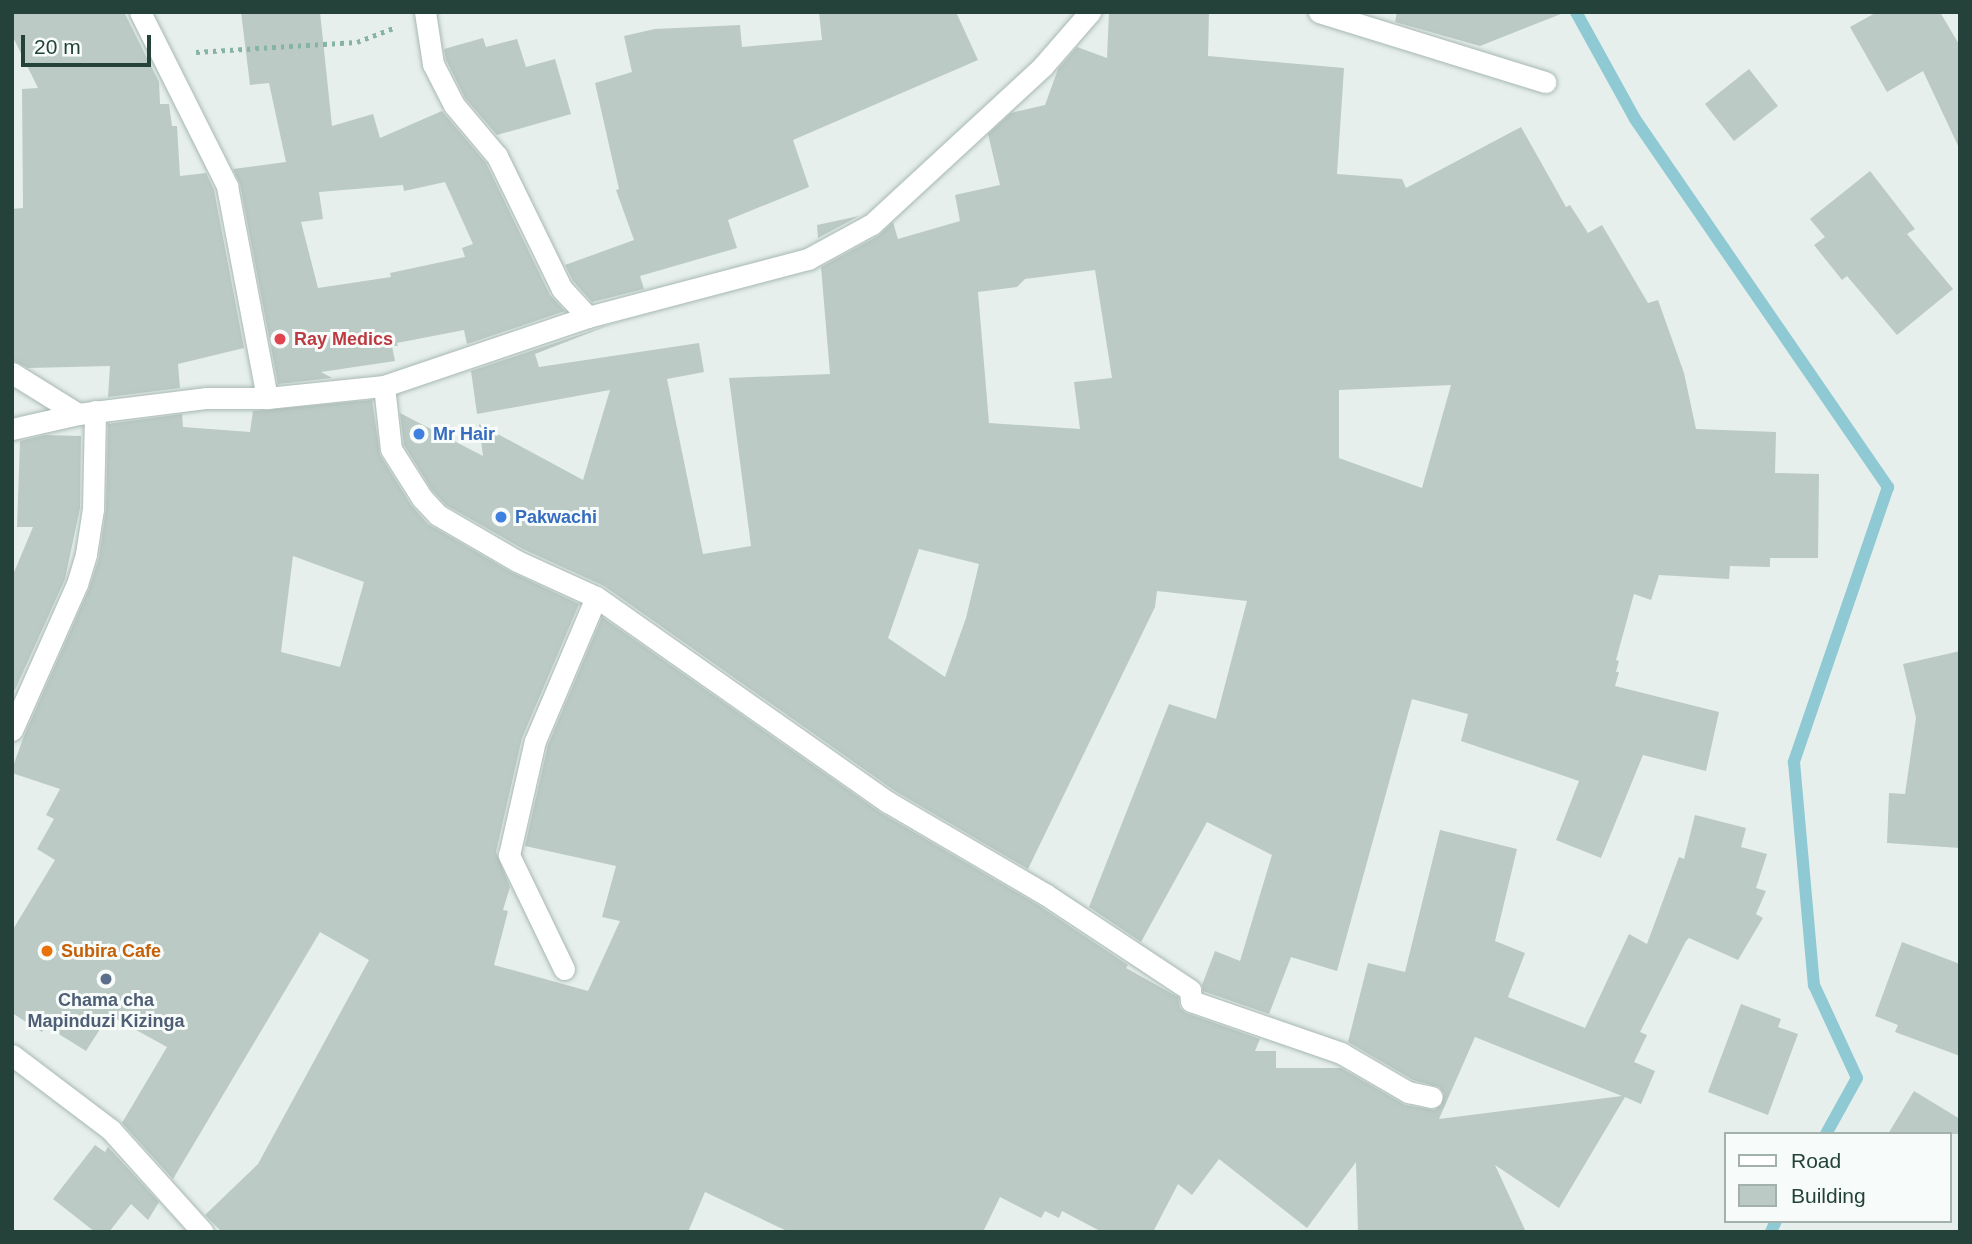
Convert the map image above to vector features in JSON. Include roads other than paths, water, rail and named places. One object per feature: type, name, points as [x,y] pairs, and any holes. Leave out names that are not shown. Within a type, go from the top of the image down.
[{"type":"street","points":[[140,12],[164,54],[227,186],[267,398]]},
{"type":"street","points":[[12,429],[86,413],[207,398],[267,398],[384,386],[588,317],[808,259],[872,224],[1043,66],[1090,12]]},
{"type":"street","points":[[1319,12],[1545,82]]},
{"type":"street","points":[[424,15],[433,64],[454,105],[497,156],[562,289],[588,317]]},
{"type":"street","points":[[12,373],[86,413]]},
{"type":"street","points":[[384,386],[391,449],[422,498],[438,515],[517,561],[596,597],[888,802],[1045,894],[1190,990],[1191,1002],[1342,1053],[1408,1092],[1431,1097]]},
{"type":"street","points":[[12,730],[16,706],[77,584],[86,554],[93,509],[86,413]]},
{"type":"street","points":[[564,969],[509,855],[535,741],[596,597]]},
{"type":"street","points":[[12,1055],[111,1130],[203,1232]]},
{"type":"waterway","points":[[1576,12],[1635,119],[1888,487],[1794,762],[1814,985],[1857,1078],[1827,1132]]},
{"type":"waterway","points":[[1771,1232],[1775,1223]]},
{"type":"place","name":"Ray Medics","points":[[280,339]]},
{"type":"place","name":"Mr Hair","points":[[419,434]]},
{"type":"place","name":"Pakwachi","points":[[501,517]]},
{"type":"place","name":"Subira Cafe","points":[[47,951]]},
{"type":"place","name":"Chama cha Mapinduzi Kizinga","points":[[106,979]]}]
